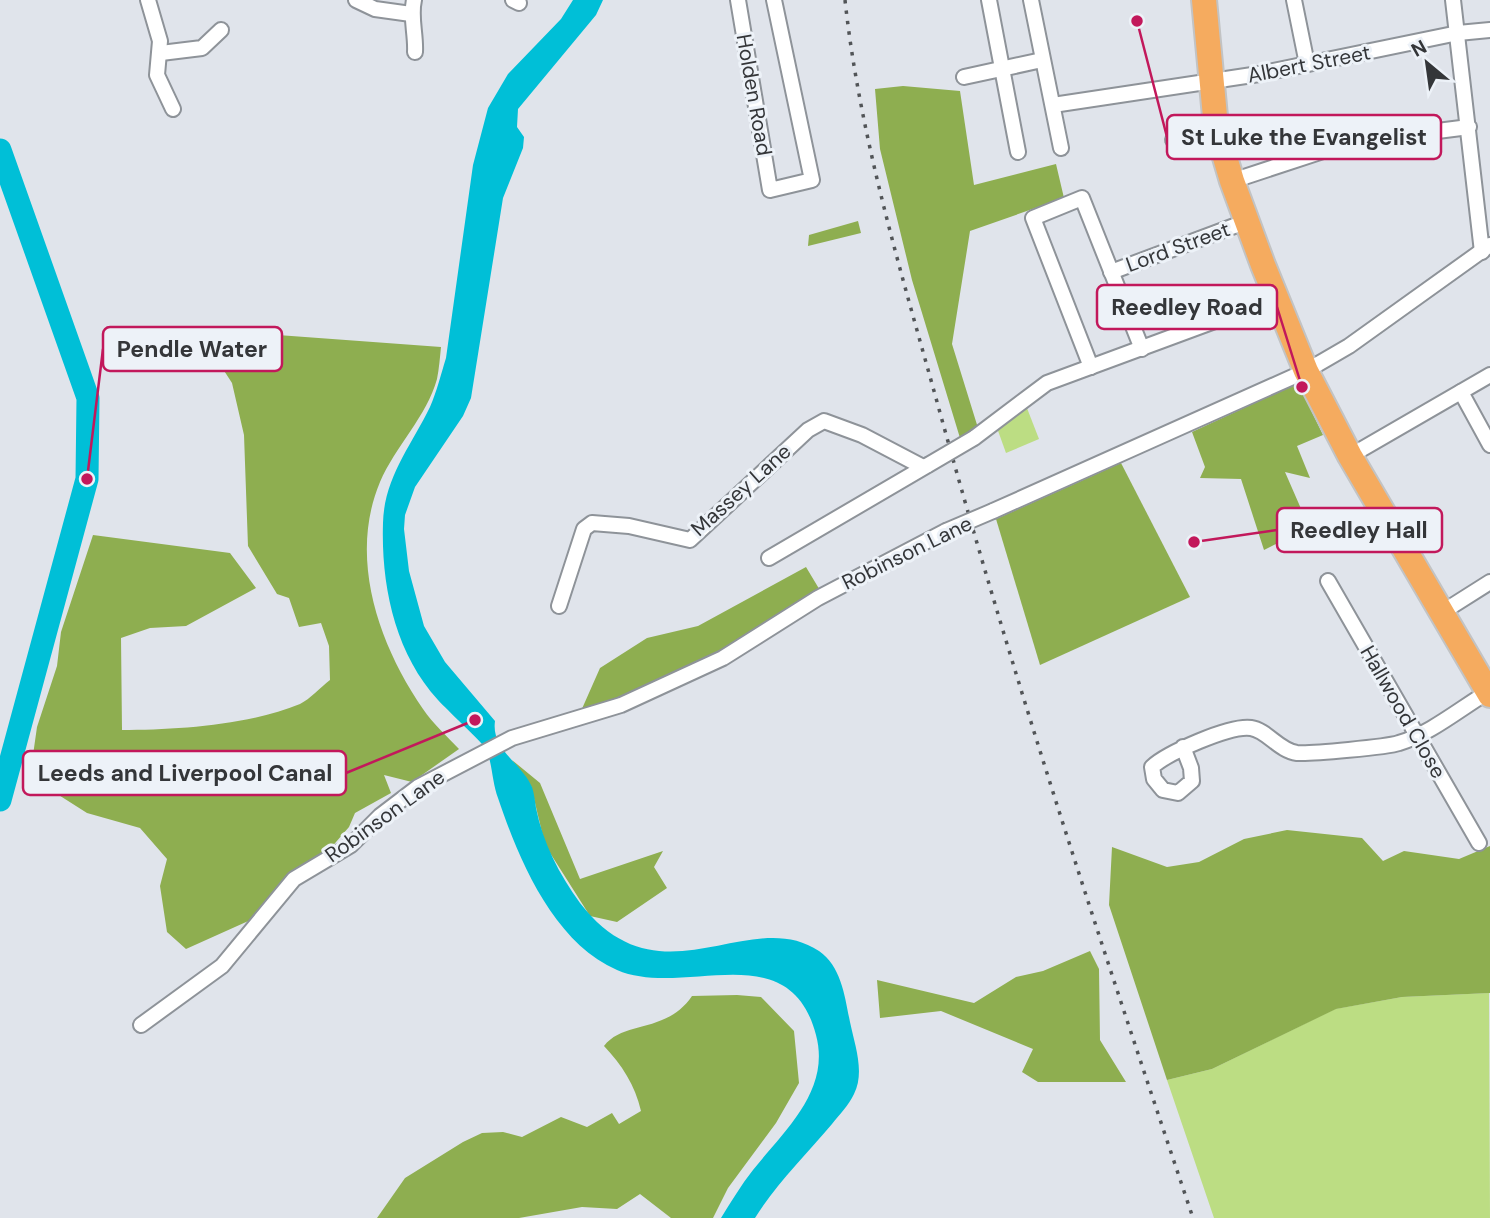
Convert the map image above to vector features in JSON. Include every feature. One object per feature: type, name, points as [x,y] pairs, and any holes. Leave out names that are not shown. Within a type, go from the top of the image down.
[{"type":"highway","points":[[1204,0],[1216,127],[1245,222],[1306,371],[1350,456],[1489,693]]},
{"type":"street","points":[[148,0],[161,53],[157,75],[173,109]]},
{"type":"street","points":[[356,0],[375,9],[413,7],[415,52]]},
{"type":"street","name":"Holden Road","points":[[738,0],[770,190],[812,180],[774,0]]},
{"type":"street","points":[[989,0],[1018,152]]},
{"type":"street","points":[[1031,0],[1061,148]]},
{"type":"street","points":[[1294,0],[1307,64]]},
{"type":"street","points":[[1453,0],[1486,248]]},
{"type":"street","points":[[161,53],[202,48],[221,30]]},
{"type":"street","name":"Albert Street","points":[[1053,105],[1210,82],[1458,33],[1490,30]]},
{"type":"street","points":[[964,77],[1042,60]]},
{"type":"street","points":[[1173,139],[1216,127]]},
{"type":"street","points":[[1231,181],[1323,151],[1390,136],[1469,127]]},
{"type":"street","points":[[1091,367],[1032,218],[1083,198],[1142,349]]},
{"type":"street","name":"Lord Street","points":[[1111,272],[1245,222]]},
{"type":"street","name":"Robinson Lane","points":[[141,1025],[222,965],[294,879],[351,845],[380,816],[418,787],[512,738],[621,705],[723,658],[818,597],[946,531],[1306,371],[1349,346],[1486,248]]},
{"type":"street","points":[[769,558],[974,438],[1034,391],[1277,298]]},
{"type":"street","points":[[1350,456],[1490,375]]},
{"type":"street","points":[[1461,392],[1490,445]]},
{"type":"street","name":"Massey Lane","points":[[559,606],[584,529],[592,523],[629,526],[690,540],[808,430],[824,421],[836,423],[925,466]]},
{"type":"street","name":"Hallwood Close","points":[[1328,581],[1479,843]]},
{"type":"street","points":[[1441,613],[1490,582]]},
{"type":"street","points":[[1183,747],[1252,727],[1297,753],[1399,743],[1489,693]]},
{"type":"green space","points":[[903,86],[960,91],[974,185],[1056,164],[1064,198],[970,231],[952,344],[978,428],[960,438],[912,280],[880,149],[875,89]]},
{"type":"green space","points":[[858,221],[861,233],[808,246],[809,235]]},
{"type":"green space","points":[[197,329],[441,347],[437,379],[432,393],[380,482],[371,511],[367,541],[368,570],[373,600],[393,657],[427,714],[459,749],[412,782],[384,775],[391,793],[355,813],[349,827],[323,857],[287,877],[255,918],[186,949],[167,932],[160,886],[167,859],[140,828],[87,813],[54,792],[32,762],[37,727],[57,666],[61,632],[93,535],[230,553],[256,588],[186,626],[150,628],[121,638],[122,730],[189,727],[259,717],[300,704],[330,680],[329,646],[321,623],[299,627],[289,598],[277,594],[248,546],[244,435],[232,383]]},
{"type":"green space","points":[[1298,383],[1323,435],[1297,446],[1310,478],[1285,472],[1309,527],[1264,550],[1241,479],[1200,478],[1205,467],[1192,432]]},
{"type":"green space","points":[[1025,403],[1039,439],[1006,453],[997,428]]},
{"type":"green space","points":[[1121,463],[1190,597],[1040,665],[996,519]]},
{"type":"green space","points":[[806,567],[821,592],[734,645],[665,680],[581,711],[600,668],[647,638],[698,626]]},
{"type":"green space","points":[[512,760],[540,783],[580,879],[663,851],[654,867],[667,888],[617,922],[590,916],[545,845],[531,786]]},
{"type":"green space","points":[[1287,830],[1362,838],[1383,861],[1404,851],[1459,859],[1490,846],[1490,993],[1402,997],[1336,1009],[1212,1069],[1167,1080],[1109,905],[1112,847],[1167,867],[1199,862],[1244,839]]},
{"type":"green space","points":[[1090,951],[1099,969],[1100,1040],[1126,1082],[1038,1082],[1022,1072],[1033,1049],[941,1011],[880,1018],[877,980],[974,1003],[1016,977],[1043,971]]},
{"type":"green space","points":[[1489,993],[1490,1218],[1214,1218],[1167,1080],[1212,1069],[1335,1009],[1402,997]]},
{"type":"green space","points":[[692,996],[761,997],[794,1031],[799,1083],[776,1123],[728,1188],[713,1218],[671,1218],[640,1194],[617,1209],[582,1207],[519,1218],[377,1218],[405,1178],[482,1133],[503,1132],[522,1137],[561,1117],[587,1127],[612,1113],[619,1124],[641,1111],[627,1076],[604,1046],[623,1033],[670,1016],[682,1008]]},
{"type":"water","points":[[573,0],[603,0],[596,15],[518,109],[517,127],[524,137],[523,148],[503,198],[471,398],[463,416],[415,487],[405,515],[404,529],[409,571],[424,626],[445,662],[495,721],[495,731],[502,748],[532,787],[547,846],[565,881],[580,903],[610,933],[641,948],[672,951],[763,938],[792,940],[819,951],[838,974],[858,1059],[857,1086],[847,1106],[782,1181],[755,1218],[721,1218],[749,1176],[791,1125],[811,1092],[819,1055],[816,1035],[802,1004],[783,985],[759,977],[644,977],[617,970],[594,957],[574,940],[541,897],[516,847],[494,785],[486,749],[423,681],[401,640],[388,594],[383,523],[388,491],[430,407],[446,358],[473,165],[488,108],[508,74],[561,19]]},
{"type":"waterway","points":[[0,150],[88,398],[87,479],[0,800]]},
{"type":"railway","points":[[845,0],[861,104],[884,206],[968,511],[1060,815],[1193,1218]]},
{"type":"place","name":"St Luke the Evangelist","points":[[1137,21]]},
{"type":"place","name":"Reedley Road","points":[[1302,387]]},
{"type":"place","name":"Pendle Water","points":[[87,479]]},
{"type":"place","name":"Reedley Hall","points":[[1194,542]]},
{"type":"place","name":"Leeds and Liverpool Canal","points":[[475,720]]}]
